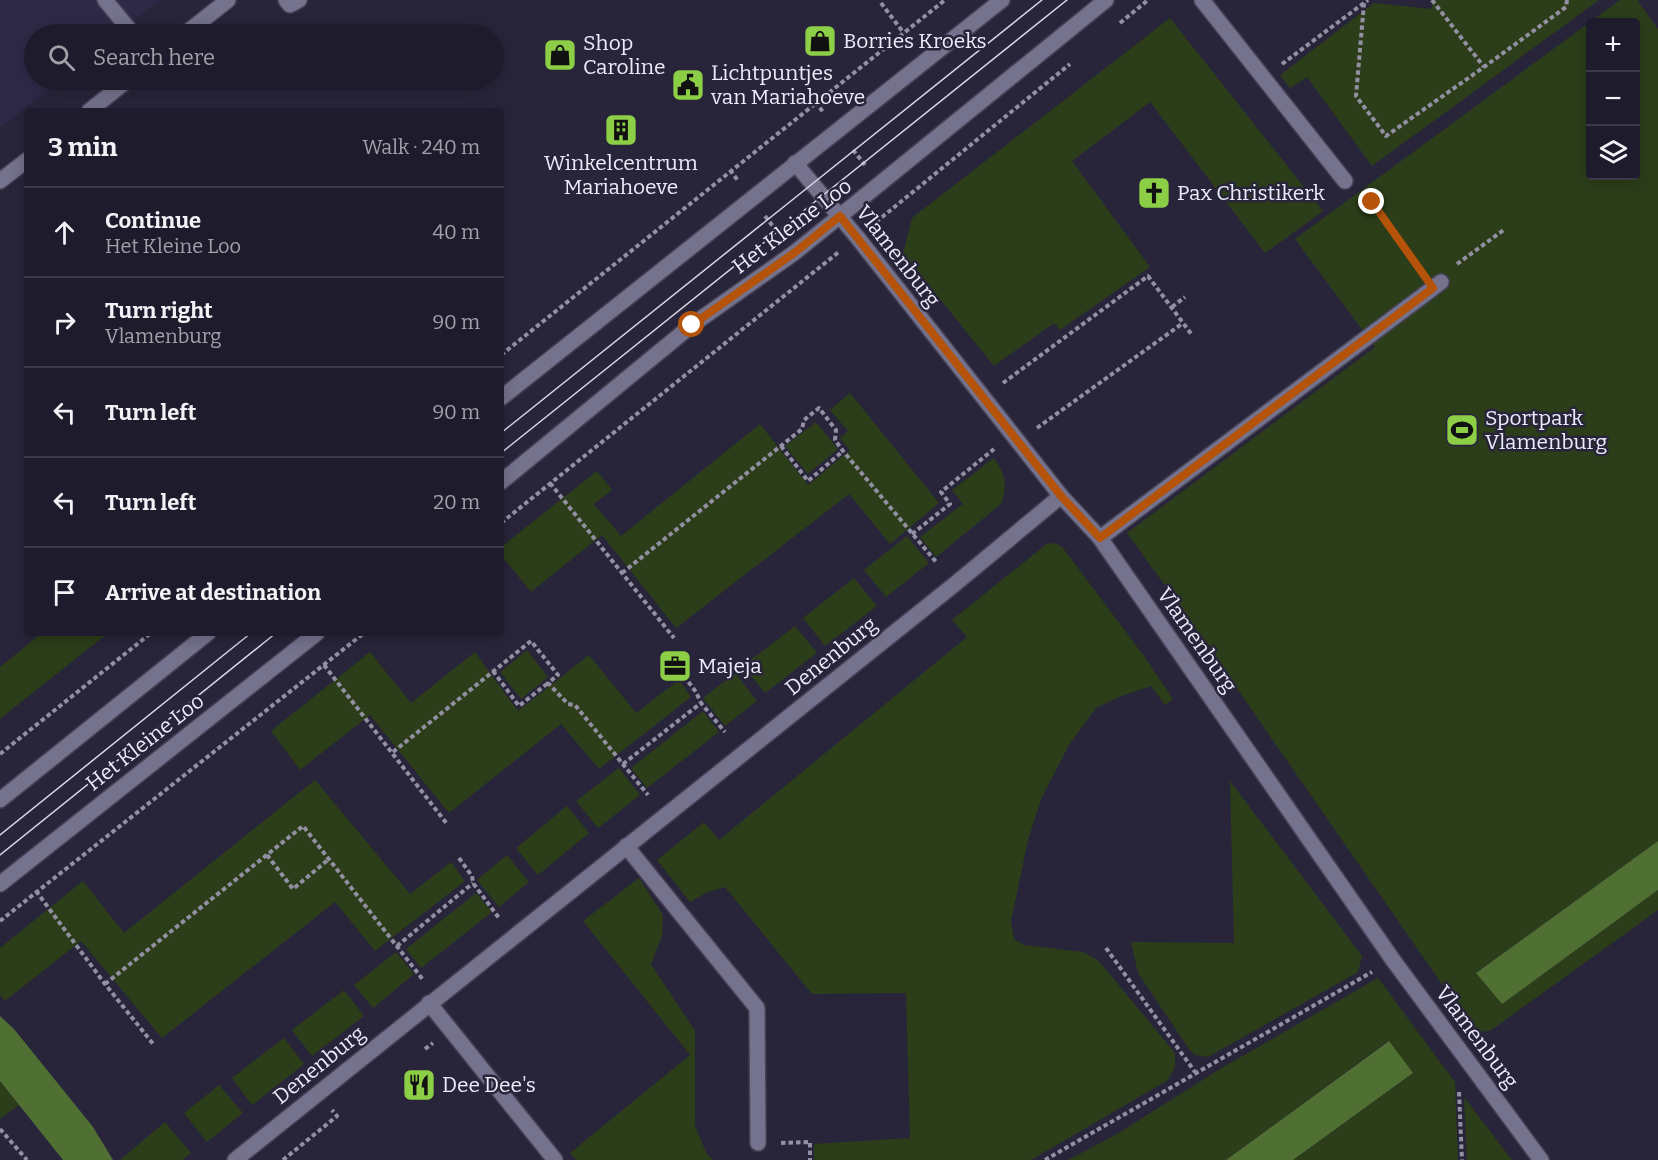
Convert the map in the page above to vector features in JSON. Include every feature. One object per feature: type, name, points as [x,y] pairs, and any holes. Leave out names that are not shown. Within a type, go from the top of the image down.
[{"type":"street","points":[[105,0],[125,24]]},
{"type":"street","points":[[198,24],[228,0]]},
{"type":"street","points":[[286,0],[290,5],[299,0]]},
{"type":"street","points":[[504,397],[1002,0]]},
{"type":"street","name":"Het Kleine Loo","points":[[504,480],[692,325],[794,253],[880,185],[1106,0]]},
{"type":"street","points":[[1202,0],[1345,181]]},
{"type":"street","points":[[92,108],[115,90]]},
{"type":"street","points":[[0,182],[24,162]]},
{"type":"street","name":"Vlamenburg","points":[[795,163],[840,216],[1061,496],[1100,538],[1393,960],[1458,1044],[1541,1160]]},
{"type":"street","points":[[1100,538],[1437,285]]},
{"type":"street","name":"Denenburg","points":[[243,1158],[433,1000],[955,584],[1061,496]]},
{"type":"street","points":[[0,800],[204,636]]},
{"type":"street","name":"Het Kleine Loo","points":[[0,884],[313,636]]},
{"type":"street","points":[[626,846],[757,1008],[758,1143]]},
{"type":"street","points":[[433,1000],[450,1029],[555,1160]]},
{"type":"path","points":[[504,353],[945,0]]},
{"type":"path","points":[[1432,0],[1484,67]]},
{"type":"path","points":[[1366,2],[1356,96],[1386,136],[1566,7],[1567,0]]},
{"type":"path","points":[[1264,78],[1366,2]]},
{"type":"path","points":[[881,3],[903,32]]},
{"type":"path","points":[[815,102],[896,206]]},
{"type":"path","points":[[730,170],[811,275]]},
{"type":"path","points":[[1372,202],[1437,285],[1447,271],[1504,229]]},
{"type":"path","points":[[983,397],[1148,276],[1192,335]]},
{"type":"path","points":[[1172,308],[1185,297]]},
{"type":"path","points":[[1037,428],[1183,323]]},
{"type":"path","points":[[622,573],[802,429],[804,420],[819,408],[837,430],[835,440],[843,451],[937,563]]},
{"type":"path","points":[[912,534],[950,504],[941,492],[1012,435]]},
{"type":"path","points":[[781,446],[808,481],[843,451]]},
{"type":"path","points":[[550,483],[674,638]]},
{"type":"path","points":[[0,754],[147,636]]},
{"type":"path","points":[[0,921],[360,636]]},
{"type":"path","points":[[393,752],[493,671],[531,641],[558,675],[519,706],[493,671]]},
{"type":"path","points":[[324,665],[447,824]]},
{"type":"path","points":[[684,676],[701,703],[725,732]]},
{"type":"path","points":[[548,683],[568,704],[575,705],[648,795]]},
{"type":"path","points":[[623,764],[701,703]]},
{"type":"path","points":[[105,984],[303,826],[397,946],[433,1000]]},
{"type":"path","points":[[267,855],[293,889],[329,859]]},
{"type":"path","points":[[459,858],[472,876],[473,883],[499,918]]},
{"type":"path","points":[[397,946],[473,883]]},
{"type":"path","points":[[36,891],[154,1045]]},
{"type":"path","points":[[1106,948],[1195,1072]]},
{"type":"path","points":[[1045,1160],[1393,960]]},
{"type":"path","points":[[425,1049],[450,1029]]},
{"type":"path","points":[[1459,1091],[1462,1160]]},
{"type":"path","points":[[0,1129],[27,1160]]},
{"type":"path","points":[[758,1143],[810,1142],[810,1160]]},
{"type":"shaded area","points":[[0,0],[160,0],[130,24],[24,24],[24,90],[48,90],[0,128]]},
{"type":"shaded area","points":[[1433,0],[1599,0],[1372,166],[1307,77],[1290,88],[1280,75],[1374,3],[1432,9]]},
{"type":"shaded area","name":"Sportpark Vlamenburg","points":[[1620,0],[1637,0],[1658,29],[1658,841],[1477,972],[1502,1004],[1658,890],[1658,910],[1490,1031],[1475,1032],[1127,533],[1375,347],[1295,239],[1586,25],[1586,180],[1640,180],[1640,18],[1595,18]]},
{"type":"shaded area","points":[[1170,18],[1323,211],[1265,253],[1150,102],[1072,161],[1150,267],[1060,330],[1054,323],[994,366],[903,253],[912,218]]},
{"type":"shaded area","points":[[850,393],[939,503],[890,544],[849,494],[676,628],[602,535],[531,592],[504,559],[504,545],[597,471],[612,490],[594,504],[621,536],[760,424],[808,485],[850,450],[840,438],[848,431],[830,410]]},
{"type":"shaded area","points":[[816,422],[838,449],[808,474],[785,446]]},
{"type":"shaded area","points":[[994,458],[1001,469],[1004,480],[1001,504],[936,557],[920,537],[963,504],[952,490]]},
{"type":"shaded area","points":[[907,536],[929,563],[886,597],[864,570]]},
{"type":"shaded area","points":[[1048,543],[1057,544],[1063,548],[1144,656],[1173,699],[1165,705],[1151,686],[1119,697],[1096,708],[1069,745],[1042,797],[1028,840],[1011,921],[1014,939],[1024,945],[1083,952],[1098,960],[1175,1053],[1175,1067],[1168,1080],[1031,1160],[814,1160],[814,1144],[910,1138],[906,993],[812,994],[725,887],[708,892],[690,902],[657,860],[704,822],[719,840],[967,637],[952,620]]},
{"type":"shaded area","points":[[854,578],[877,606],[825,646],[803,618]]},
{"type":"shaded area","points":[[795,626],[817,653],[765,693],[743,666]]},
{"type":"shaded area","points":[[38,636],[104,636],[0,719],[0,667]]},
{"type":"shaded area","points":[[527,650],[548,677],[521,699],[500,672]]},
{"type":"shaded area","points":[[370,652],[411,703],[475,652],[518,711],[589,655],[636,713],[679,680],[691,697],[599,769],[561,724],[449,813],[370,715],[300,770],[271,731]]},
{"type":"shaded area","points":[[735,673],[757,701],[725,726],[703,698]]},
{"type":"shaded area","points":[[703,711],[719,732],[647,788],[631,768]]},
{"type":"shaded area","points":[[619,768],[640,795],[598,828],[576,801]]},
{"type":"shaded area","points":[[315,780],[410,894],[451,862],[465,881],[375,951],[335,902],[162,1038],[81,941],[5,1001],[0,995],[0,948],[83,881],[124,933]]},
{"type":"shaded area","points":[[1230,781],[1362,956],[1358,972],[1208,1057],[1195,1055],[1189,1049],[1138,973],[1131,942],[1234,943]]},
{"type":"shaded area","points":[[567,806],[589,833],[538,875],[516,848]]},
{"type":"shaded area","points":[[1658,841],[1658,890],[1502,1004],[1476,973]]},
{"type":"shaded area","points":[[507,855],[529,882],[499,907],[477,880]]},
{"type":"shaded area","points":[[639,878],[663,915],[662,936],[651,964],[695,1031],[695,1126],[706,1152],[713,1160],[576,1160],[570,1153],[690,1055],[583,921]]},
{"type":"shaded area","points":[[476,893],[492,912],[421,968],[406,949]]},
{"type":"shaded area","points":[[396,952],[414,974],[373,1008],[354,985]]},
{"type":"shaded area","points":[[1378,978],[1455,1082],[1458,1160],[1293,1160],[1412,1074],[1388,1041],[1226,1160],[1068,1160],[1117,1134],[1220,1069]]},
{"type":"shaded area","points":[[344,990],[364,1016],[312,1056],[292,1030]]},
{"type":"shaded area","points":[[0,1016],[14,1029],[93,1127],[113,1160],[63,1160],[0,1081]]},
{"type":"shaded area","points":[[284,1038],[304,1064],[252,1105],[232,1078]]},
{"type":"shaded area","points":[[1389,1041],[1413,1073],[1293,1160],[1226,1160]]},
{"type":"shaded area","points":[[0,1081],[19,1105],[0,1119]]},
{"type":"shaded area","points":[[219,1085],[243,1113],[207,1142],[184,1113]]},
{"type":"shaded area","points":[[1464,1097],[1512,1160],[1467,1160]]},
{"type":"shaded area","points":[[165,1122],[191,1153],[182,1160],[120,1160]]},
{"type":"tram line","points":[[504,431],[1042,0]]},
{"type":"tram line","points":[[504,451],[1067,0]]},
{"type":"tram line","points":[[0,835],[247,636]]},
{"type":"tram line","points":[[0,855],[272,636]]},
{"type":"place","name":"Borries Kroeks","points":[[820,41]]},
{"type":"place","name":"Shop Caroline","points":[[560,55]]},
{"type":"place","name":"Lichtpuntjes van Mariahoeve","points":[[688,85]]},
{"type":"place","name":"Winkelcentrum Mariahoeve","points":[[621,130]]},
{"type":"place","name":"Pax Christikerk","points":[[1154,193]]},
{"type":"place","name":"Sportpark Vlamenburg","points":[[1462,430]]},
{"type":"place","name":"Majeja","points":[[675,666]]},
{"type":"place","name":"Dee Dee's","points":[[419,1085]]},
{"type":"route","points":[[692,325],[794,253],[840,216],[1061,496],[1100,538],[1433,288],[1372,202]]}]
